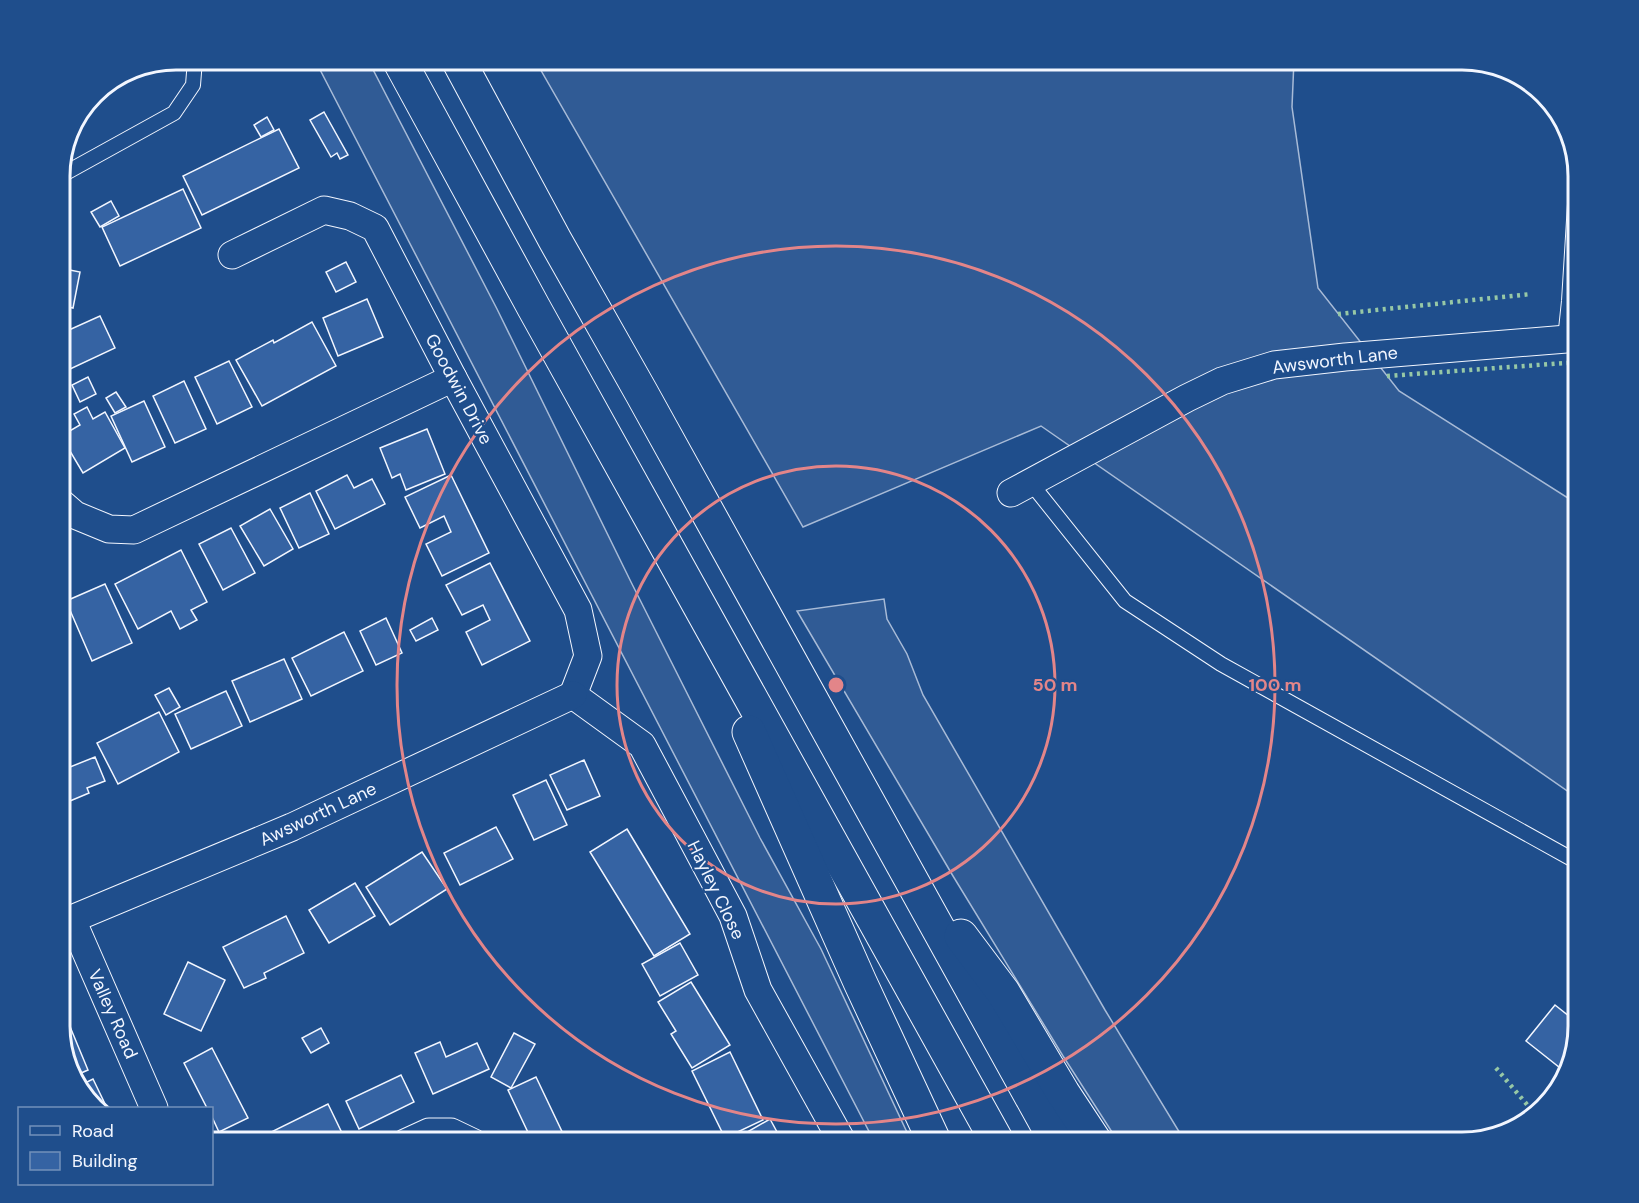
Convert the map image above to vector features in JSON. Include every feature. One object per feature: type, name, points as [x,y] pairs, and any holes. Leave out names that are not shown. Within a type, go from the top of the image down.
[{"type":"highway","points":[[404,70],[534,308],[992,1132]]},
{"type":"highway","points":[[463,70],[555,240],[1051,1132]]},
{"type":"highway","points":[[673,558],[812,874],[930,1132]]},
{"type":"highway","points":[[888,838],[1003,992],[1063,1094],[1089,1132]]},
{"type":"street","name":"Goodwin Drive","points":[[232,255],[324,210],[350,216],[375,228],[578,610],[588,656],[573,695]]},
{"type":"street","name":"Awsworth Lane","points":[[1021,488],[1187,398],[1222,381],[1274,365],[1568,338]]},
{"type":"street","points":[[71,512],[110,529],[134,530],[453,378]]},
{"type":"street","name":"Awsworth Lane","points":[[71,920],[292,827],[573,695]]},
{"type":"street","name":"Hayley Close","points":[[573,695],[642,745],[733,916],[758,990],[837,1132]]},
{"type":"street","name":"Valley Road","points":[[71,933],[154,1107]]},
{"type":"street","points":[[429,1132],[452,1132]]},
{"type":"lane","points":[[71,170],[174,113],[193,85],[194,70]]},
{"type":"lane","points":[[1021,488],[1125,600],[1221,664],[1568,857]]},
{"type":"shaded area","points":[[320,70],[373,70],[497,309],[760,838],[821,949],[907,1132],[869,1132]]},
{"type":"shaded area","points":[[541,70],[1294,70],[1292,107],[1318,288],[1399,391],[1568,498],[1568,791],[1041,426],[803,527]]},
{"type":"shaded area","points":[[884,599],[887,619],[907,654],[923,695],[1105,1010],[1179,1132],[1112,1132],[953,876],[797,611]]},
{"type":"building","points":[[324,112],[348,155],[340,159],[337,153],[331,157],[310,120]]},
{"type":"building","points":[[267,117],[274,130],[261,137],[254,125]]},
{"type":"building","points":[[279,129],[299,168],[202,215],[183,176]]},
{"type":"building","points":[[183,189],[201,228],[120,266],[102,227]]},
{"type":"building","points":[[111,201],[119,216],[100,227],[91,212]]},
{"type":"building","points":[[346,262],[356,282],[336,292],[326,272]]},
{"type":"building","points":[[71,270],[80,272],[73,308],[71,308]]},
{"type":"building","points":[[367,299],[383,337],[338,356],[323,318]]},
{"type":"building","points":[[100,316],[115,348],[71,369],[71,329]]},
{"type":"building","points":[[312,322],[336,366],[262,406],[236,360]]},
{"type":"building","points":[[229,361],[252,407],[217,424],[195,377]]},
{"type":"building","points":[[88,377],[96,394],[80,402],[72,385]]},
{"type":"building","points":[[184,381],[206,429],[175,443],[153,396]]},
{"type":"building","points":[[116,392],[126,407],[115,413],[106,398]]},
{"type":"building","points":[[144,401],[165,447],[132,462],[111,416]]},
{"type":"building","points":[[87,407],[93,419],[105,412],[125,448],[83,473],[71,453],[71,430],[80,425],[74,414]]},
{"type":"building","points":[[427,429],[445,474],[406,490],[400,474],[392,478],[380,448]]},
{"type":"building","points":[[347,475],[354,488],[372,479],[385,504],[335,529],[316,491]]},
{"type":"building","points":[[451,475],[489,553],[442,576],[426,544],[451,532],[444,516],[420,528],[405,497]]},
{"type":"building","points":[[310,493],[329,534],[299,548],[280,508]]},
{"type":"building","points":[[270,509],[293,549],[264,566],[240,526]]},
{"type":"building","points":[[231,528],[255,573],[223,590],[199,544]]},
{"type":"building","points":[[181,550],[207,602],[191,610],[197,620],[180,629],[171,611],[138,629],[115,584]]},
{"type":"building","points":[[490,563],[530,641],[482,665],[466,632],[490,620],[483,605],[462,615],[446,585]]},
{"type":"building","points":[[105,584],[132,643],[92,661],[71,613],[71,599]]},
{"type":"building","points":[[386,618],[402,653],[376,665],[360,631]]},
{"type":"building","points":[[432,618],[438,630],[416,641],[410,630]]},
{"type":"building","points":[[344,632],[363,671],[311,696],[292,658]]},
{"type":"building","points":[[284,659],[302,699],[250,722],[232,681]]},
{"type":"building","points":[[169,688],[180,707],[166,715],[155,695]]},
{"type":"building","points":[[226,691],[242,726],[191,749],[175,714]]},
{"type":"building","points":[[159,712],[179,752],[118,784],[97,743]]},
{"type":"building","points":[[95,757],[105,781],[87,788],[89,793],[71,801],[71,767]]},
{"type":"building","points":[[584,760],[600,796],[567,810],[550,775]]},
{"type":"building","points":[[546,780],[567,825],[534,840],[513,795]]},
{"type":"building","points":[[496,827],[513,859],[460,885],[444,853]]},
{"type":"building","points":[[627,829],[690,934],[654,956],[590,852]]},
{"type":"building","points":[[422,852],[447,889],[390,925],[366,887]]},
{"type":"building","points":[[355,883],[375,916],[329,943],[309,910]]},
{"type":"building","points":[[286,916],[304,953],[264,973],[266,978],[244,988],[223,947]]},
{"type":"building","points":[[680,943],[698,975],[660,996],[642,964]]},
{"type":"building","points":[[188,962],[225,980],[201,1031],[164,1014]]},
{"type":"building","points":[[691,982],[730,1045],[692,1068],[671,1034],[676,1031],[658,1002]]},
{"type":"building","points":[[1555,1005],[1568,1015],[1568,1040],[1560,1068],[1526,1041]]},
{"type":"building","points":[[321,1028],[329,1043],[311,1053],[302,1038]]},
{"type":"building","points":[[71,1029],[88,1070],[81,1073],[74,1054]]},
{"type":"building","points":[[514,1033],[535,1044],[511,1088],[491,1077]]},
{"type":"building","points":[[440,1042],[446,1057],[477,1043],[489,1069],[433,1094],[415,1053]]},
{"type":"building","points":[[212,1048],[248,1118],[219,1132],[213,1119],[213,1107],[206,1107],[184,1063]]},
{"type":"building","points":[[730,1052],[763,1120],[738,1132],[722,1132],[692,1071]]},
{"type":"building","points":[[401,1075],[414,1102],[359,1129],[346,1101]]},
{"type":"building","points":[[536,1077],[562,1132],[528,1132],[508,1090]]},
{"type":"building","points":[[93,1079],[105,1104],[92,1091],[86,1082]]},
{"type":"building","points":[[328,1104],[342,1132],[271,1132]]},
{"type":"building","points":[[770,1119],[777,1132],[747,1132]]},
{"type":"hedge","points":[[1338,314],[1531,294]]},
{"type":"hedge","points":[[1387,376],[1568,363]]},
{"type":"hedge","points":[[1496,1068],[1530,1108]]}]
